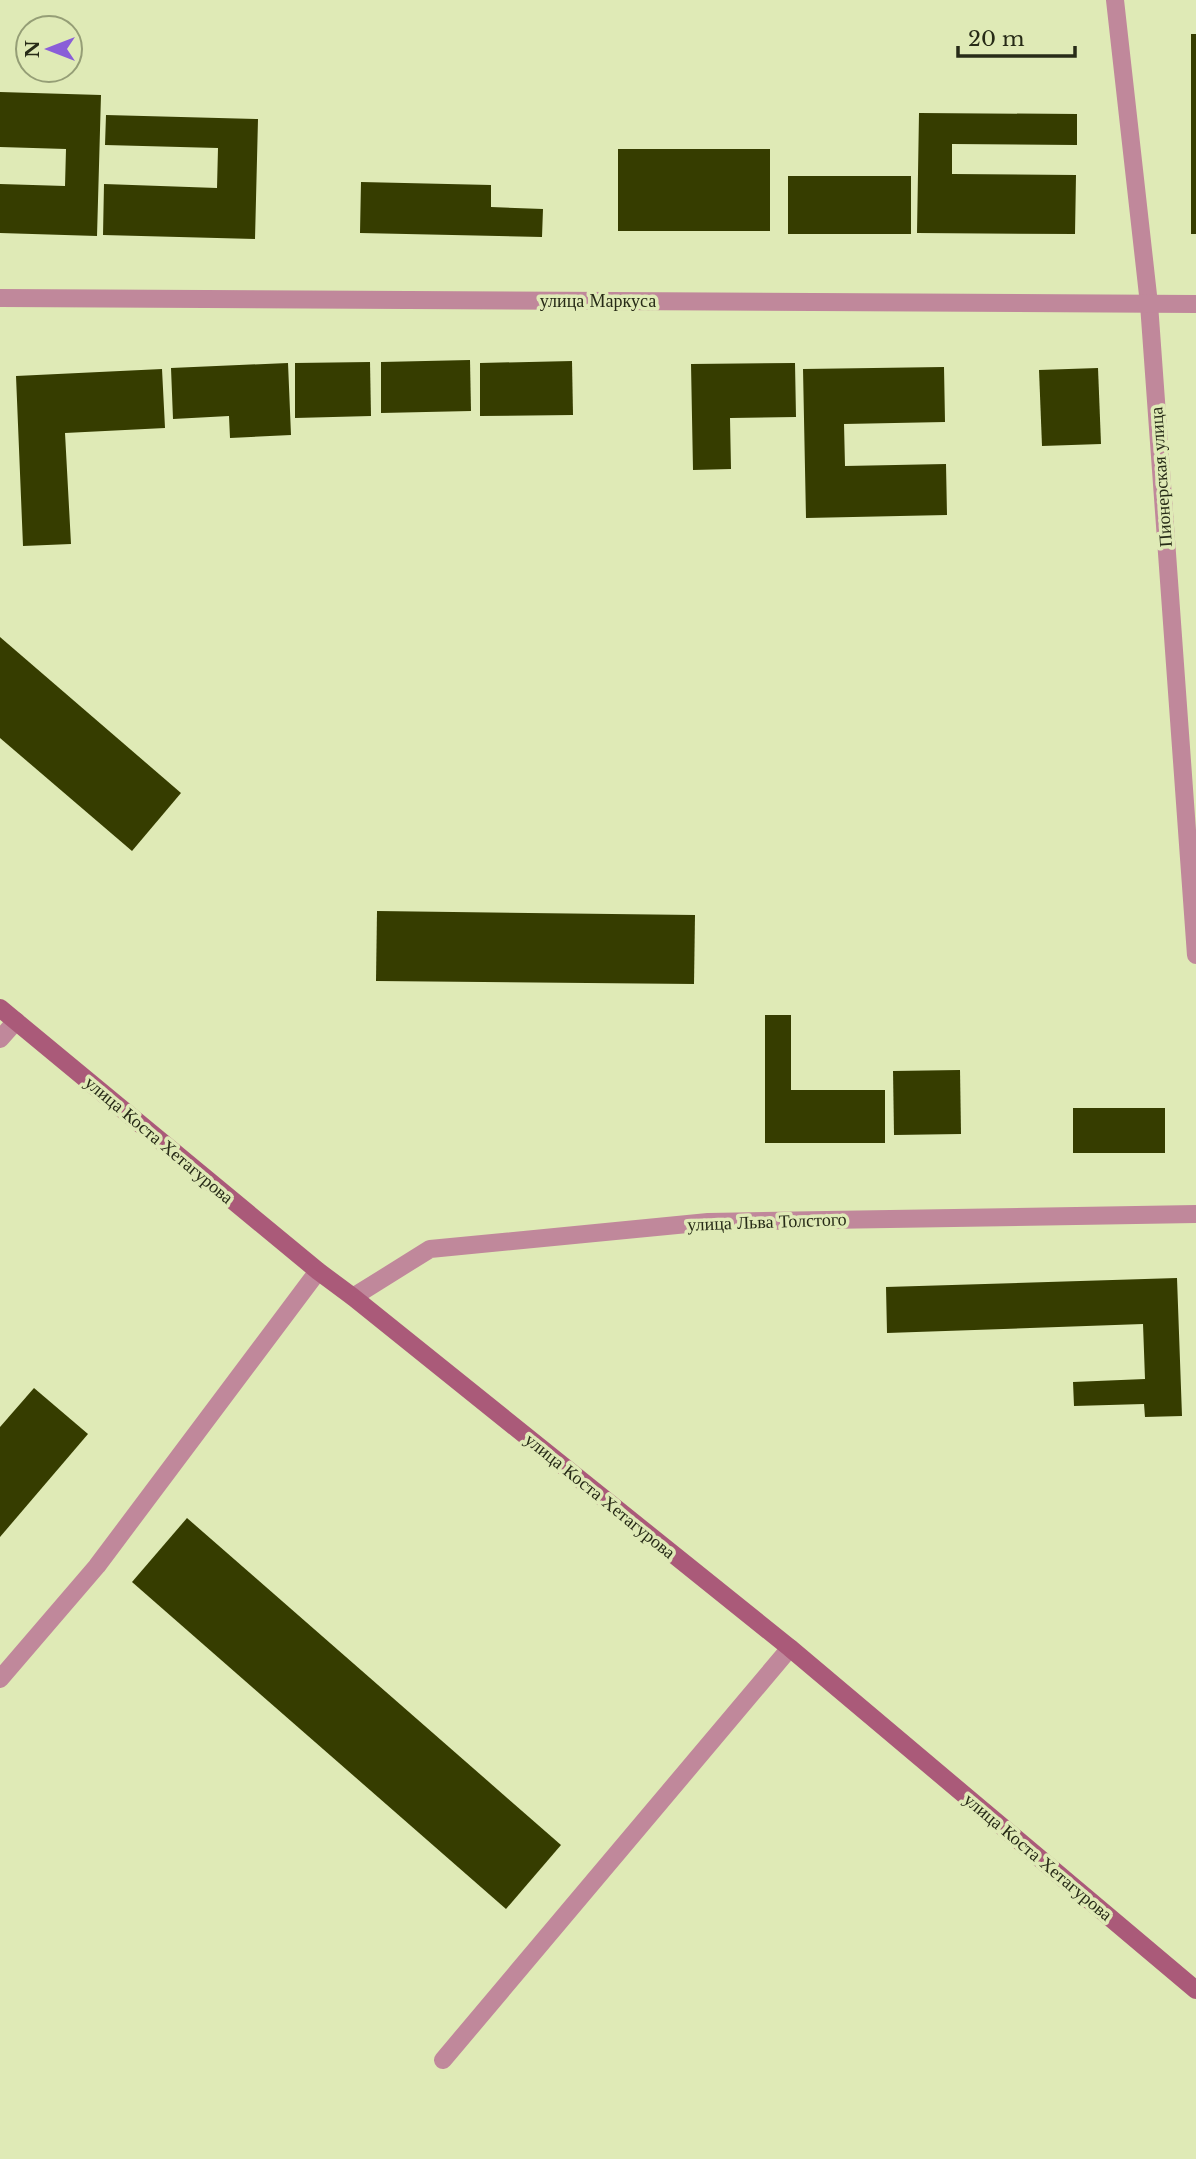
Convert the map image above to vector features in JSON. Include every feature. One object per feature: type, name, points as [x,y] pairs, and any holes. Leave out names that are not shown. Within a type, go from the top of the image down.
[{"type":"main road","name":"улица Коста Хетагурова","points":[[0,1008],[318,1271],[790,1648],[1195,1987]]},
{"type":"street","name":"Пионерская улица","points":[[1115,0],[1149,304],[1196,955]]},
{"type":"street","name":"улица Маркуса","points":[[0,298],[1196,304]]},
{"type":"street","points":[[0,1039],[16,1021]]},
{"type":"street","name":"улица Льва Толстого","points":[[353,1297],[430,1249],[708,1222],[1196,1214]]},
{"type":"street","points":[[0,1679],[97,1566],[318,1271]]},
{"type":"street","points":[[443,2060],[790,1648]]},
{"type":"building","points":[[1191,34],[1196,34],[1196,234],[1191,234]]},
{"type":"building","points":[[0,92],[101,95],[97,236],[0,233],[0,184],[65,186],[66,149],[0,147]]},
{"type":"building","points":[[919,113],[1077,114],[1077,145],[952,144],[952,174],[1076,175],[1075,234],[917,233]]},
{"type":"building","points":[[106,115],[258,119],[255,239],[103,235],[104,184],[217,188],[218,148],[105,145]]},
{"type":"building","points":[[618,149],[770,149],[770,231],[618,231]]},
{"type":"building","points":[[788,176],[911,176],[911,234],[788,234]]},
{"type":"building","points":[[361,182],[491,185],[491,207],[543,209],[542,237],[360,233]]},
{"type":"building","points":[[470,360],[471,411],[381,413],[381,362]]},
{"type":"building","points":[[572,361],[573,415],[480,416],[480,363]]},
{"type":"building","points":[[370,362],[371,416],[295,418],[295,363]]},
{"type":"building","points":[[288,363],[291,435],[230,438],[229,416],[173,419],[171,368]]},
{"type":"building","points":[[795,363],[796,417],[730,418],[731,469],[693,470],[691,364]]},
{"type":"building","points":[[944,367],[945,422],[844,424],[845,466],[946,464],[947,515],[806,518],[803,369]]},
{"type":"building","points":[[1098,368],[1101,444],[1042,446],[1039,370]]},
{"type":"building","points":[[162,369],[165,428],[65,433],[71,544],[23,546],[16,376]]},
{"type":"building","points":[[0,637],[181,793],[132,851],[0,738]]},
{"type":"building","points":[[377,911],[695,915],[694,984],[376,981]]},
{"type":"building","points":[[765,1015],[791,1015],[791,1090],[885,1090],[885,1143],[765,1143]]},
{"type":"building","points":[[960,1070],[961,1134],[894,1135],[893,1071]]},
{"type":"building","points":[[1073,1108],[1165,1108],[1165,1153],[1073,1153]]},
{"type":"building","points":[[1177,1278],[1182,1416],[1145,1417],[1144,1404],[1074,1406],[1073,1382],[1145,1379],[1143,1324],[887,1333],[886,1287]]},
{"type":"building","points":[[34,1388],[88,1434],[0,1537],[0,1427]]},
{"type":"building","points":[[187,1518],[561,1845],[506,1909],[132,1582]]}]
